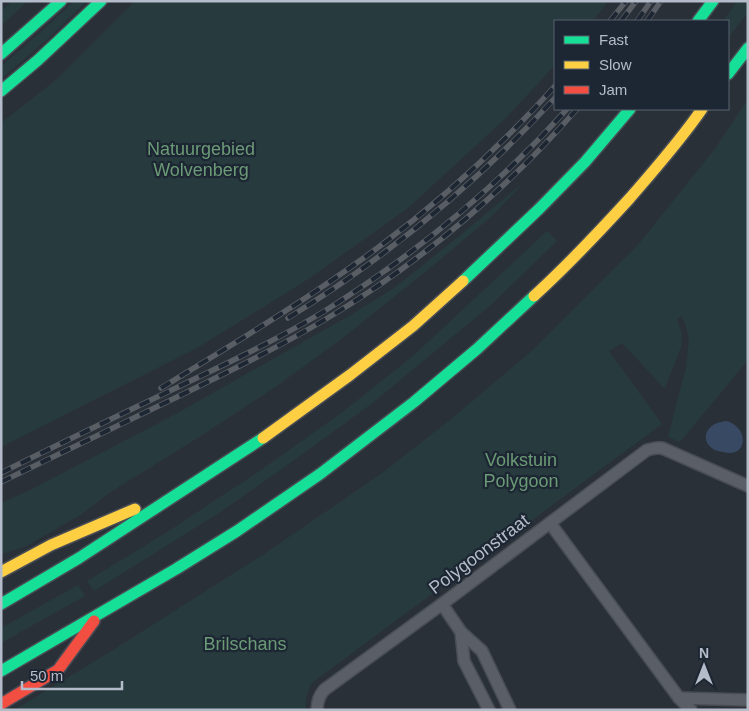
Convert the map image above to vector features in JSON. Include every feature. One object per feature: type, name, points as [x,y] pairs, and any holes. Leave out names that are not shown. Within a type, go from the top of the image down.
[{"type":"main road","points":[[1,54],[61,1]]},
{"type":"main road","points":[[1,91],[38,60],[101,1]]},
{"type":"main road","points":[[699,20],[713,1]]},
{"type":"main road","points":[[729,73],[748,48]]},
{"type":"main road","points":[[1,604],[79,558],[269,434],[350,375],[412,326],[539,209],[585,162],[629,110]]},
{"type":"main road","points":[[1,671],[176,569],[262,514],[327,469],[443,379],[541,290],[600,231],[684,135],[701,110]]},
{"type":"main road","points":[[1,572],[51,545],[184,489]]},
{"type":"main road","points":[[1,704],[58,670],[98,615]]},
{"type":"street","name":"Polygoonstraat","points":[[317,710],[319,696],[331,685],[647,450],[662,448],[748,486]]},
{"type":"street","points":[[550,523],[679,698],[691,710]]},
{"type":"street","points":[[442,604],[461,632],[482,651],[510,710]]},
{"type":"street","points":[[461,632],[464,661],[489,710]]},
{"type":"street","points":[[679,698],[748,700]]},
{"type":"green space","points":[[12,1],[28,1],[1,26],[1,11]]},
{"type":"green space","points":[[74,1],[87,1],[52,35],[1,79],[1,66]]},
{"type":"green space","name":"Natuurgebied Wolvenberg","points":[[135,1],[608,1],[594,20],[554,20],[554,66],[505,119],[408,208],[304,282],[197,348],[1,447],[1,123],[57,79]]},
{"type":"green space","points":[[737,1],[748,1],[748,12],[729,37],[729,20],[724,20]]},
{"type":"green space","points":[[748,99],[748,360],[680,442],[668,437],[686,367],[689,342],[682,316],[677,319],[682,334],[681,347],[665,388],[622,343],[609,351],[662,424],[313,682],[307,695],[306,710],[14,710],[113,650],[264,554],[382,473],[451,419],[533,350],[637,246],[714,150]]},
{"type":"green space","points":[[526,180],[491,217],[429,269],[344,337],[277,386],[109,493],[82,514],[25,547],[1,554],[1,503],[30,490],[172,416],[349,316],[394,288]]},
{"type":"green space","points":[[547,231],[557,241],[491,305],[370,405],[219,513],[94,591],[87,581],[167,532],[258,472],[341,413],[413,356]]},
{"type":"green space","points":[[78,585],[85,596],[1,643],[1,628]]},
{"type":"water","points":[[726,421],[734,424],[742,435],[741,447],[738,451],[732,453],[714,450],[706,439],[707,432],[712,426]]},
{"type":"railway","points":[[611,20],[626,1]]},
{"type":"railway","points":[[622,20],[636,1]]},
{"type":"railway","points":[[638,20],[651,1]]},
{"type":"railway","points":[[648,20],[661,1]]},
{"type":"railway","points":[[161,388],[299,302],[380,246],[471,170],[554,87]]},
{"type":"railway","points":[[288,318],[361,270],[429,217],[494,160],[554,99]]},
{"type":"railway","points":[[1,473],[236,359],[323,312],[389,268],[452,219],[512,166],[566,110]]},
{"type":"railway","points":[[1,482],[251,360],[308,330],[361,297],[428,250],[460,224],[521,169],[576,110]]},
{"type":"traffic: fast","points":[[1,54],[61,1]]},
{"type":"traffic: fast","points":[[1,91],[38,60],[101,1]]},
{"type":"traffic: fast","points":[[699,20],[713,1]]},
{"type":"traffic: fast","points":[[729,73],[748,48]]},
{"type":"traffic: fast","points":[[463,281],[539,209],[585,162],[629,110]]},
{"type":"traffic: fast","points":[[1,671],[176,569],[237,531],[320,474],[414,402],[477,349],[534,296]]},
{"type":"traffic: fast","points":[[1,604],[79,558],[263,438]]},
{"type":"traffic: slow","points":[[534,296],[630,198],[676,144],[701,110]]},
{"type":"traffic: slow","points":[[263,438],[350,375],[413,326],[463,281]]},
{"type":"traffic: slow","points":[[1,572],[51,545],[135,509]]},
{"type":"traffic: jam","points":[[1,704],[58,670],[94,621]]},
{"type":"park label","name":"Volkstuin Polygoon","points":[[521,470]]},
{"type":"park label","name":"Brilschans","points":[[245,644]]}]
